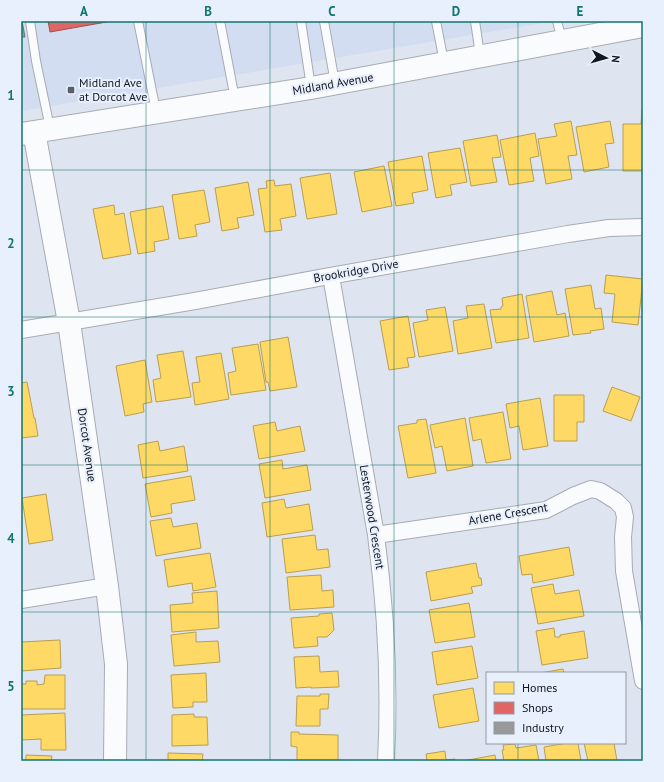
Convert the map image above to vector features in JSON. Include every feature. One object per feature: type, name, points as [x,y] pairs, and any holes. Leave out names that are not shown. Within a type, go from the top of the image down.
[{"type":"street","name":"Midland Avenue","points":[[35,132],[336,84],[480,56],[560,31],[639,25]]},
{"type":"street","name":"Dorcot Avenue","points":[[35,132],[69,322],[107,586],[116,664],[115,761]]},
{"type":"street","name":"Brookridge Drive","points":[[21,330],[195,301],[568,234],[609,228],[643,227]]},
{"type":"street","name":"Lesterwood Crescent","points":[[331,276],[376,534],[382,588],[388,673],[386,761]]},
{"type":"street","name":"Arlene Crescent","points":[[376,534],[546,510],[573,496],[591,489],[600,490],[623,508],[625,517],[622,537],[624,571],[643,681]]},
{"type":"street","points":[[21,600],[107,586]]},
{"type":"lane","points":[[30,21],[36,61],[35,132]]},
{"type":"lane","points":[[138,21],[157,112]]},
{"type":"lane","points":[[220,21],[236,100]]},
{"type":"lane","points":[[301,21],[311,88]]},
{"type":"lane","points":[[324,21],[336,84]]},
{"type":"lane","points":[[436,21],[444,63]]},
{"type":"lane","points":[[475,21],[480,56]]},
{"type":"shaded area","points":[[21,21],[555,21],[21,111]]},
{"type":"building: Homes","points":[[642,109],[643,171],[623,171],[623,124],[641,124]]},
{"type":"building: Homes","points":[[571,121],[577,155],[568,156],[572,179],[546,184],[538,139],[557,136],[554,124]]},
{"type":"building: Homes","points":[[610,121],[614,143],[605,144],[609,167],[584,172],[576,127]]},
{"type":"building: Homes","points":[[535,133],[539,156],[530,158],[534,181],[509,185],[500,140]]},
{"type":"building: Homes","points":[[497,135],[501,157],[492,158],[497,182],[471,186],[463,141]]},
{"type":"building: Homes","points":[[460,148],[467,182],[450,185],[452,195],[436,198],[428,153]]},
{"type":"building: Homes","points":[[422,156],[428,190],[412,193],[414,203],[396,206],[388,162]]},
{"type":"building: Homes","points":[[384,166],[392,206],[362,212],[354,172]]},
{"type":"building: Homes","points":[[330,173],[337,214],[307,219],[300,178]]},
{"type":"building: Homes","points":[[274,180],[275,186],[291,184],[296,216],[280,219],[282,230],[265,232],[258,189],[267,188],[266,181]]},
{"type":"building: Homes","points":[[248,182],[254,215],[237,218],[239,228],[222,231],[215,188]]},
{"type":"building: Homes","points":[[204,190],[210,222],[195,225],[197,236],[179,239],[172,195]]},
{"type":"building: Homes","points":[[114,205],[115,215],[124,213],[131,254],[103,259],[93,209]]},
{"type":"building: Homes","points":[[163,206],[169,239],[154,242],[155,251],[138,254],[130,212]]},
{"type":"building: Homes","points":[[606,275],[643,279],[638,325],[612,322],[615,294],[604,293]]},
{"type":"building: Homes","points":[[591,285],[595,309],[601,308],[604,329],[590,331],[591,333],[573,335],[565,289]]},
{"type":"building: Homes","points":[[552,291],[557,315],[565,313],[569,336],[534,342],[526,296]]},
{"type":"building: Homes","points":[[522,294],[529,338],[496,343],[490,310],[501,309],[503,306],[502,298]]},
{"type":"building: Homes","points":[[484,304],[492,348],[458,354],[453,321],[468,318],[466,306]]},
{"type":"building: Homes","points":[[445,307],[453,351],[419,357],[413,323],[428,320],[426,310]]},
{"type":"building: Homes","points":[[408,316],[415,357],[407,358],[409,367],[389,370],[380,321]]},
{"type":"building: Homes","points":[[288,337],[297,387],[270,391],[268,382],[266,382],[260,342]]},
{"type":"building: Homes","points":[[258,344],[266,390],[231,395],[228,373],[236,371],[232,348]]},
{"type":"building: Homes","points":[[183,351],[191,397],[156,402],[153,380],[161,378],[157,355]]},
{"type":"building: Homes","points":[[221,353],[229,399],[195,405],[192,383],[200,382],[196,357]]},
{"type":"building: Homes","points":[[145,360],[152,402],[143,404],[144,412],[125,416],[116,366]]},
{"type":"building: Homes","points":[[27,382],[38,436],[21,438],[21,383]]},
{"type":"building: Homes","points":[[612,387],[640,397],[631,421],[603,411]]},
{"type":"building: Homes","points":[[554,395],[584,395],[584,422],[577,422],[577,441],[554,441]]},
{"type":"building: Homes","points":[[540,398],[548,446],[523,450],[519,426],[510,428],[506,404]]},
{"type":"building: Homes","points":[[503,412],[511,459],[486,463],[481,439],[473,441],[469,418]]},
{"type":"building: Homes","points":[[465,418],[473,466],[447,471],[442,446],[435,448],[430,425]]},
{"type":"building: Homes","points":[[426,419],[436,473],[408,478],[398,426],[417,423],[417,420]]},
{"type":"building: Homes","points":[[275,422],[277,431],[300,426],[305,451],[259,459],[253,426]]},
{"type":"building: Homes","points":[[158,441],[160,451],[184,446],[188,471],[143,478],[138,445]]},
{"type":"building: Homes","points":[[282,460],[283,469],[307,465],[311,490],[265,498],[259,464]]},
{"type":"building: Homes","points":[[191,476],[195,500],[171,504],[172,513],[151,517],[145,484]]},
{"type":"building: Homes","points":[[46,494],[53,540],[29,544],[22,498]]},
{"type":"building: Homes","points":[[284,499],[286,508],[309,504],[313,530],[267,537],[262,503]]},
{"type":"building: Homes","points":[[171,518],[173,527],[197,523],[201,548],[156,556],[150,521]]},
{"type":"building: Homes","points":[[315,535],[317,550],[328,549],[330,567],[286,573],[282,539]]},
{"type":"building: Homes","points":[[569,547],[574,575],[533,583],[532,574],[522,575],[519,556]]},
{"type":"building: Homes","points":[[210,553],[216,587],[193,591],[192,583],[168,587],[164,560]]},
{"type":"building: Homes","points":[[476,563],[482,585],[471,587],[473,593],[431,601],[426,572]]},
{"type":"building: Homes","points":[[321,575],[322,591],[333,590],[334,607],[290,610],[287,577]]},
{"type":"building: Homes","points":[[553,584],[555,594],[579,590],[584,616],[538,624],[531,588]]},
{"type":"building: Homes","points":[[217,591],[219,628],[172,632],[170,605],[193,603],[192,593]]},
{"type":"building: Homes","points":[[469,603],[475,637],[435,643],[429,610]]},
{"type":"building: Homes","points":[[332,613],[334,630],[327,637],[317,637],[318,646],[294,648],[291,618],[319,616],[319,614]]},
{"type":"building: Homes","points":[[554,628],[555,637],[584,631],[588,658],[542,665],[536,631]]},
{"type":"building: Homes","points":[[196,632],[196,642],[218,641],[220,662],[174,666],[171,635]]},
{"type":"building: Homes","points":[[60,640],[61,668],[21,671],[21,642]]},
{"type":"building: Homes","points":[[472,646],[478,678],[437,685],[432,652]]},
{"type":"building: Homes","points":[[319,656],[320,672],[338,671],[339,687],[296,688],[294,657]]},
{"type":"building: Homes","points":[[563,669],[564,672],[546,672]]},
{"type":"building: Homes","points":[[206,673],[207,702],[193,702],[193,707],[173,708],[171,675]]},
{"type":"building: Homes","points":[[45,675],[65,675],[65,709],[21,709],[21,684],[26,684],[26,681],[37,681],[37,685],[44,684]]},
{"type":"building: Homes","points":[[473,688],[479,721],[439,728],[433,695]]},
{"type":"building: Homes","points":[[320,694],[329,694],[328,709],[320,709],[320,726],[296,726],[297,696],[320,696]]},
{"type":"building: Homes","points":[[65,713],[66,750],[41,750],[41,739],[21,740],[21,715]]},
{"type":"building: Homes","points":[[194,714],[194,717],[207,717],[208,745],[172,746],[172,715]]},
{"type":"building: Homes","points":[[291,732],[299,732],[299,734],[338,735],[338,761],[297,761],[297,747],[291,746]]},
{"type":"building: Homes","points":[[515,744],[516,748],[536,745],[539,761],[504,761],[502,750],[504,750],[503,745]]},
{"type":"building: Homes","points":[[561,744],[578,744],[581,761],[546,761],[544,747]]},
{"type":"building: Homes","points":[[584,744],[614,744],[617,761],[588,761]]},
{"type":"building: Homes","points":[[445,751],[446,760],[455,759],[455,761],[427,761],[426,754]]},
{"type":"building: Homes","points":[[168,753],[203,754],[202,761],[168,761]]},
{"type":"building: Homes","points":[[26,755],[52,756],[51,761],[26,761]]},
{"type":"building: Homes","points":[[495,755],[496,761],[463,761]]},
{"type":"building: Shops","points":[[48,21],[112,21],[50,32]]},
{"type":"building: Industry","points":[[22,21],[25,37],[21,37]]},
{"type":"place","name":"Midland Ave at Dorcot Ave","points":[[71,90]]}]
